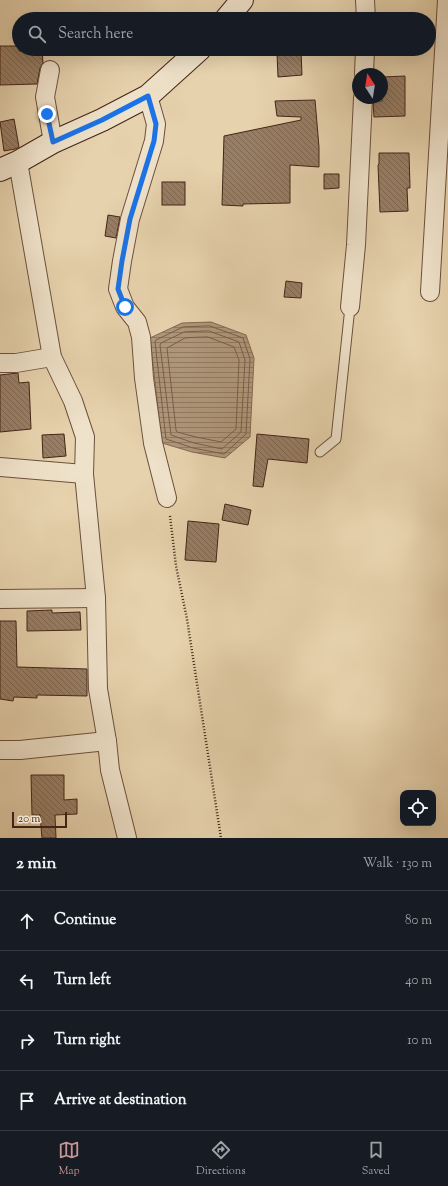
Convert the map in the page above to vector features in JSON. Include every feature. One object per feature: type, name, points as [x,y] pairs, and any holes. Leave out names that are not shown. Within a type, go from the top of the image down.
[{"type":"main road","points":[[232,12],[242,0]]},
{"type":"main road","points":[[9,166],[53,142],[102,120],[148,96],[192,56]]},
{"type":"street","points":[[365,0],[366,12]]},
{"type":"street","points":[[430,292],[447,0]]},
{"type":"street","points":[[364,68],[365,56]]},
{"type":"street","points":[[50,70],[45,97],[53,142]]},
{"type":"street","points":[[148,96],[156,124],[154,141],[130,219],[118,289],[125,307],[137,322],[141,336],[144,378],[153,443],[168,498]]},
{"type":"street","points":[[350,307],[356,245],[363,104]]},
{"type":"street","points":[[9,166],[52,357],[73,401],[85,437],[84,474],[96,598],[98,689],[107,741],[110,770],[127,838]]},
{"type":"street","points":[[0,363],[16,363],[52,357]]},
{"type":"street","points":[[0,467],[84,474]]},
{"type":"street","points":[[0,599],[96,598]]},
{"type":"street","points":[[0,750],[20,750],[107,741]]},
{"type":"lane","points":[[320,452],[336,439],[350,307]]},
{"type":"path","points":[[168,498],[176,566],[187,619],[221,838]]},
{"type":"water","points":[[211,322],[246,335],[254,358],[250,437],[225,458],[192,452],[162,443],[150,338],[182,323]]},
{"type":"building","points":[[0,46],[12,46],[12,56],[42,56],[43,63],[40,68],[37,84],[0,85]]},
{"type":"building","points":[[277,56],[301,56],[302,75],[278,77]]},
{"type":"building","points":[[405,76],[405,116],[374,117],[373,104],[388,104],[388,77]]},
{"type":"building","points":[[315,100],[319,167],[290,165],[290,203],[243,204],[243,206],[222,205],[224,136],[301,120],[301,117],[277,116],[275,101]]},
{"type":"building","points":[[14,119],[19,147],[4,151],[0,122]]},
{"type":"building","points":[[379,153],[409,153],[410,188],[407,188],[408,211],[380,212],[378,165]]},
{"type":"building","points":[[324,174],[339,174],[339,188],[324,189]]},
{"type":"building","points":[[162,182],[185,182],[185,205],[162,205]]},
{"type":"building","points":[[108,215],[120,217],[116,238],[105,236]]},
{"type":"building","points":[[286,281],[302,283],[301,298],[284,297]]},
{"type":"building","points":[[18,373],[19,383],[29,382],[31,429],[0,432],[0,375]]},
{"type":"building","points":[[64,434],[66,456],[43,458],[42,435]]},
{"type":"building","points":[[257,434],[309,439],[307,463],[268,459],[263,487],[253,486]]},
{"type":"building","points":[[225,504],[251,510],[248,525],[222,520]]},
{"type":"building","points":[[188,521],[219,524],[216,562],[185,560]]},
{"type":"building","points":[[52,610],[52,613],[80,612],[81,630],[27,631],[27,611]]},
{"type":"building","points":[[0,621],[16,621],[17,667],[87,669],[87,696],[37,695],[37,698],[14,697],[13,701],[0,699]]},
{"type":"building","points":[[31,775],[64,775],[64,800],[77,799],[77,814],[55,815],[56,838],[42,838],[40,815],[32,815]]},
{"type":"route","points":[[47,114],[53,142],[102,120],[148,96],[156,124],[154,141],[130,219],[122,261],[118,289],[125,307]]}]
